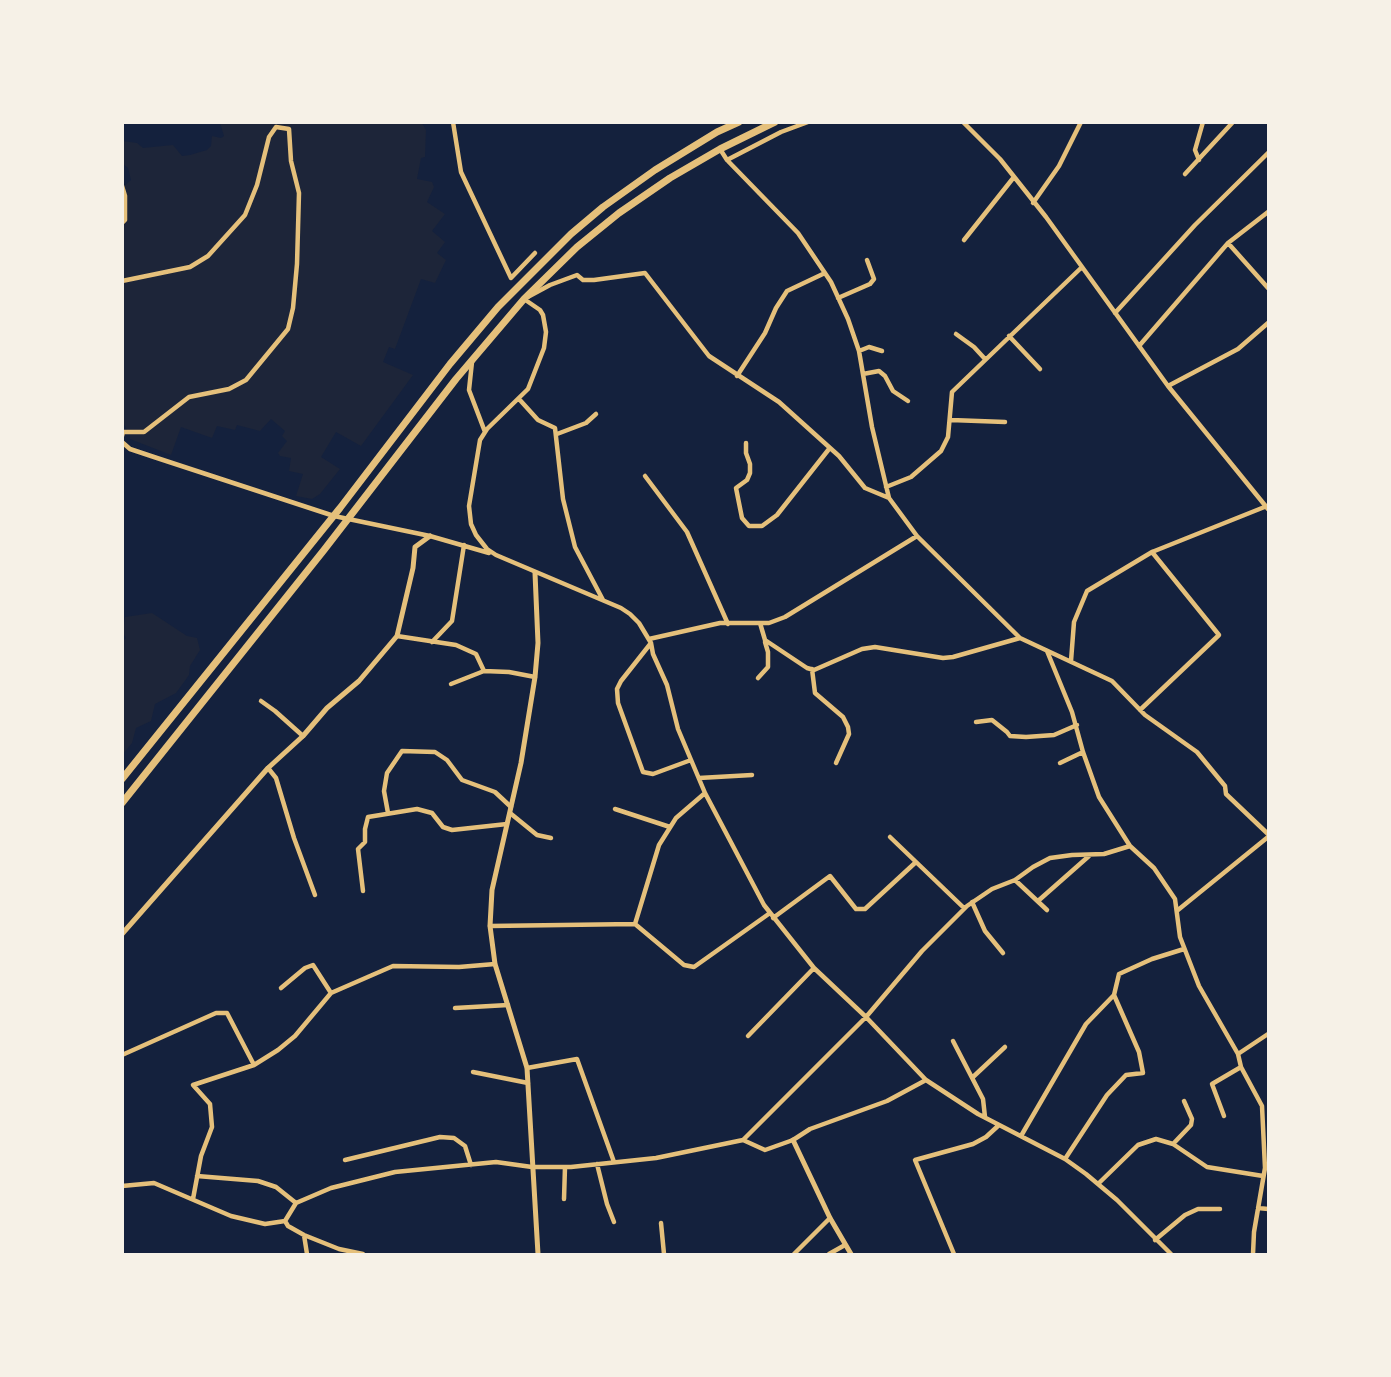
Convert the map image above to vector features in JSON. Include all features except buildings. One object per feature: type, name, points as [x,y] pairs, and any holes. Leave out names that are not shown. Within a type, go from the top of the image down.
[{"type":"highway","points":[[122,779],[498,307],[571,234],[603,207],[655,170],[717,132],[739,122]]},
{"type":"highway","points":[[122,803],[472,359],[524,299],[577,247],[619,213],[670,178],[775,122]]},
{"type":"street","points":[[453,122],[461,173],[510,278],[535,253]]},
{"type":"street","points":[[715,122],[717,132]]},
{"type":"street","points":[[727,160],[781,132],[808,122]]},
{"type":"street","points":[[962,122],[1000,159],[1168,386],[1268,507],[1152,552],[1087,591],[1074,622],[1071,661]]},
{"type":"street","points":[[1033,203],[1059,166],[1081,122]]},
{"type":"street","points":[[1199,160],[1195,150],[1203,122]]},
{"type":"street","points":[[1185,174],[1233,122]]},
{"type":"street","points":[[122,281],[190,267],[208,256],[245,215],[257,185],[269,137],[276,127],[289,129],[291,161],[299,193],[297,264],[288,329],[246,380],[229,389],[189,397],[144,432],[123,432],[122,436]]},
{"type":"street","points":[[720,149],[727,160],[798,233],[838,298],[859,351],[872,427],[889,498],[917,536],[1020,638],[1112,681],[1140,710],[1197,752],[1225,786],[1226,794],[1269,836],[1178,910]]},
{"type":"street","points":[[1115,313],[1195,225],[1269,153]]},
{"type":"street","points":[[964,240],[1014,177]]},
{"type":"street","points":[[122,187],[125,208],[122,223]]},
{"type":"street","points":[[1139,346],[1228,243],[1269,212]]},
{"type":"street","points":[[1228,243],[1269,288]]},
{"type":"street","points":[[838,298],[870,284],[874,279],[867,260]]},
{"type":"street","points":[[886,488],[911,477],[941,451],[948,437],[952,392],[1082,267]]},
{"type":"street","points":[[496,555],[481,542],[470,516],[469,497],[478,446],[485,432],[530,385],[546,339],[543,315],[524,299],[577,275],[583,280],[594,280],[645,273],[709,356],[779,402],[839,456],[865,488],[889,498]]},
{"type":"street","points":[[737,376],[765,333],[787,290],[825,273]]},
{"type":"street","points":[[1168,386],[1238,349],[1269,323]]},
{"type":"street","points":[[957,334],[985,359]]},
{"type":"street","points":[[1009,336],[1040,369]]},
{"type":"street","points":[[859,351],[869,347],[882,351]]},
{"type":"street","points":[[472,359],[469,390],[485,432]]},
{"type":"street","points":[[863,374],[879,372],[885,376],[893,391],[908,401]]},
{"type":"street","points":[[519,399],[538,420],[555,428],[563,499],[575,547],[603,601]]},
{"type":"street","points":[[557,434],[586,423],[596,414]]},
{"type":"street","points":[[951,420],[1005,422]]},
{"type":"street","points":[[122,442],[130,449],[334,516],[430,536],[496,555],[630,614],[650,641],[667,685],[678,729],[705,793],[771,915],[814,968],[866,1017],[926,1080],[985,1118],[1065,1159],[1099,1183],[1171,1255]]},
{"type":"street","points":[[746,443],[750,473],[747,480],[736,488],[742,518],[750,526],[762,526],[777,515],[829,449]]},
{"type":"street","points":[[645,476],[687,532],[729,625]]},
{"type":"street","points":[[122,934],[268,768],[303,736],[327,708],[359,681],[397,636],[413,568],[415,547],[430,536]]},
{"type":"street","points":[[691,760],[653,774],[643,772],[618,703],[617,689],[650,641],[706,626],[769,623],[785,617],[917,536]]},
{"type":"street","points":[[432,642],[452,621],[464,545]]},
{"type":"street","points":[[1140,710],[1219,635],[1152,552]]},
{"type":"street","points":[[536,573],[538,643],[535,677],[521,763],[492,890],[490,926],[495,964],[527,1068],[538,1255]]},
{"type":"street","points":[[758,678],[768,667],[768,652],[760,623]]},
{"type":"street","points":[[397,636],[456,645],[476,654],[484,671]]},
{"type":"street","points":[[765,639],[812,669],[862,649],[875,647],[943,658],[1020,638]]},
{"type":"street","points":[[1046,650],[1077,725],[1083,752],[1099,797],[1130,846],[1154,868],[1174,899],[1184,949],[1199,986],[1238,1055],[1241,1067],[1262,1106],[1267,1157],[1254,1232],[1253,1255]]},
{"type":"street","points":[[812,669],[815,693],[843,717],[849,731],[836,763]]},
{"type":"street","points":[[451,684],[484,671],[535,677]]},
{"type":"street","points":[[261,701],[303,736]]},
{"type":"street","points":[[976,722],[992,720],[1010,736],[1026,737],[1054,735],[1077,725]]},
{"type":"street","points":[[388,813],[384,791],[387,773],[402,751],[435,751],[447,760],[462,780],[495,792],[537,835],[551,838]]},
{"type":"street","points":[[1060,763],[1083,752]]},
{"type":"street","points":[[268,768],[276,778],[315,895]]},
{"type":"street","points":[[699,778],[752,775]]},
{"type":"street","points":[[635,923],[659,845],[676,818],[705,793]]},
{"type":"street","points":[[363,891],[358,849],[365,842],[368,817],[417,808],[432,813],[443,827],[452,830],[507,824]]},
{"type":"street","points":[[615,809],[670,827]]},
{"type":"street","points":[[890,837],[964,908]]},
{"type":"street","points":[[285,1221],[296,1203],[331,1188],[396,1172],[496,1162],[532,1167],[614,1163],[656,1158],[743,1140],[866,1017],[922,951],[964,908],[992,889],[1015,880],[1050,858],[1104,854],[1130,846]]},
{"type":"street","points":[[1038,901],[1090,855]]},
{"type":"street","points":[[490,926],[635,923],[684,965],[694,967],[825,878],[832,876],[856,909],[862,910],[872,905],[916,862]]},
{"type":"street","points":[[1015,880],[1047,910]]},
{"type":"street","points":[[972,902],[985,931],[1003,953]]},
{"type":"street","points":[[1021,1136],[1086,1024],[1114,995],[1119,974],[1152,959],[1184,949]]},
{"type":"street","points":[[193,1199],[201,1156],[212,1127],[210,1104],[193,1085],[254,1065],[295,1036],[331,993],[393,967],[495,964]]},
{"type":"street","points":[[281,988],[305,968],[313,965],[331,993]]},
{"type":"street","points":[[748,1035],[814,968]]},
{"type":"street","points":[[1065,1159],[1107,1095],[1126,1075],[1143,1073],[1139,1052],[1114,995]]},
{"type":"street","points":[[455,1008],[508,1005]]},
{"type":"street","points":[[122,1055],[216,1013],[227,1013],[254,1065]]},
{"type":"street","points":[[1238,1055],[1269,1034]]},
{"type":"street","points":[[953,1041],[984,1099],[985,1118]]},
{"type":"street","points":[[973,1077],[1005,1047]]},
{"type":"street","points":[[527,1068],[577,1059],[614,1163]]},
{"type":"street","points":[[1224,1116],[1212,1084],[1241,1067]]},
{"type":"street","points":[[474,1072],[527,1083]]},
{"type":"street","points":[[743,1140],[765,1150],[793,1140],[810,1129],[887,1101],[926,1080]]},
{"type":"street","points":[[1173,1144],[1191,1125],[1192,1119],[1184,1101]]},
{"type":"street","points":[[954,1255],[915,1160],[973,1144],[999,1125]]},
{"type":"street","points":[[345,1160],[440,1137],[454,1138],[465,1146],[471,1165]]},
{"type":"street","points":[[1099,1183],[1138,1144],[1156,1139],[1173,1144],[1206,1167],[1264,1176]]},
{"type":"street","points":[[793,1140],[851,1255]]},
{"type":"street","points":[[597,1164],[614,1222]]},
{"type":"street","points":[[565,1167],[565,1199]]},
{"type":"street","points":[[197,1176],[225,1176],[258,1181],[276,1187],[296,1203]]},
{"type":"street","points":[[122,1186],[154,1183],[231,1216],[265,1224],[285,1221]]},
{"type":"street","points":[[1258,1208],[1269,1209]]},
{"type":"street","points":[[1155,1240],[1185,1215],[1198,1209],[1220,1209]]},
{"type":"street","points":[[794,1255],[830,1218]]},
{"type":"street","points":[[285,1221],[288,1226],[304,1235],[363,1255]]},
{"type":"street","points":[[661,1223],[664,1255]]},
{"type":"street","points":[[304,1235],[307,1255]]},
{"type":"street","points":[[829,1255],[845,1245]]},
{"type":"street","points":[[339,1249],[343,1255]]},
{"type":"shaded area","points":[[220,123],[422,123],[426,130],[425,157],[421,158],[417,179],[432,182],[434,187],[427,202],[445,214],[432,231],[445,242],[437,253],[446,260],[435,283],[421,279],[395,349],[389,347],[383,362],[413,375],[361,446],[336,432],[321,457],[340,469],[320,494],[312,499],[296,496],[303,474],[289,471],[291,458],[278,453],[287,441],[282,436],[285,431],[271,419],[260,431],[237,425],[235,430],[217,426],[212,438],[181,427],[171,455],[130,439],[122,421],[122,188],[131,180],[128,168],[123,164],[123,141],[137,143],[143,148],[173,145],[182,156],[190,155],[207,150],[211,146],[212,136],[224,136]]},
{"type":"shaded area","points":[[152,613],[187,636],[197,638],[200,650],[190,666],[189,675],[176,693],[155,704],[151,721],[136,728],[132,743],[123,754],[122,642],[126,638],[123,633],[125,617]]}]
